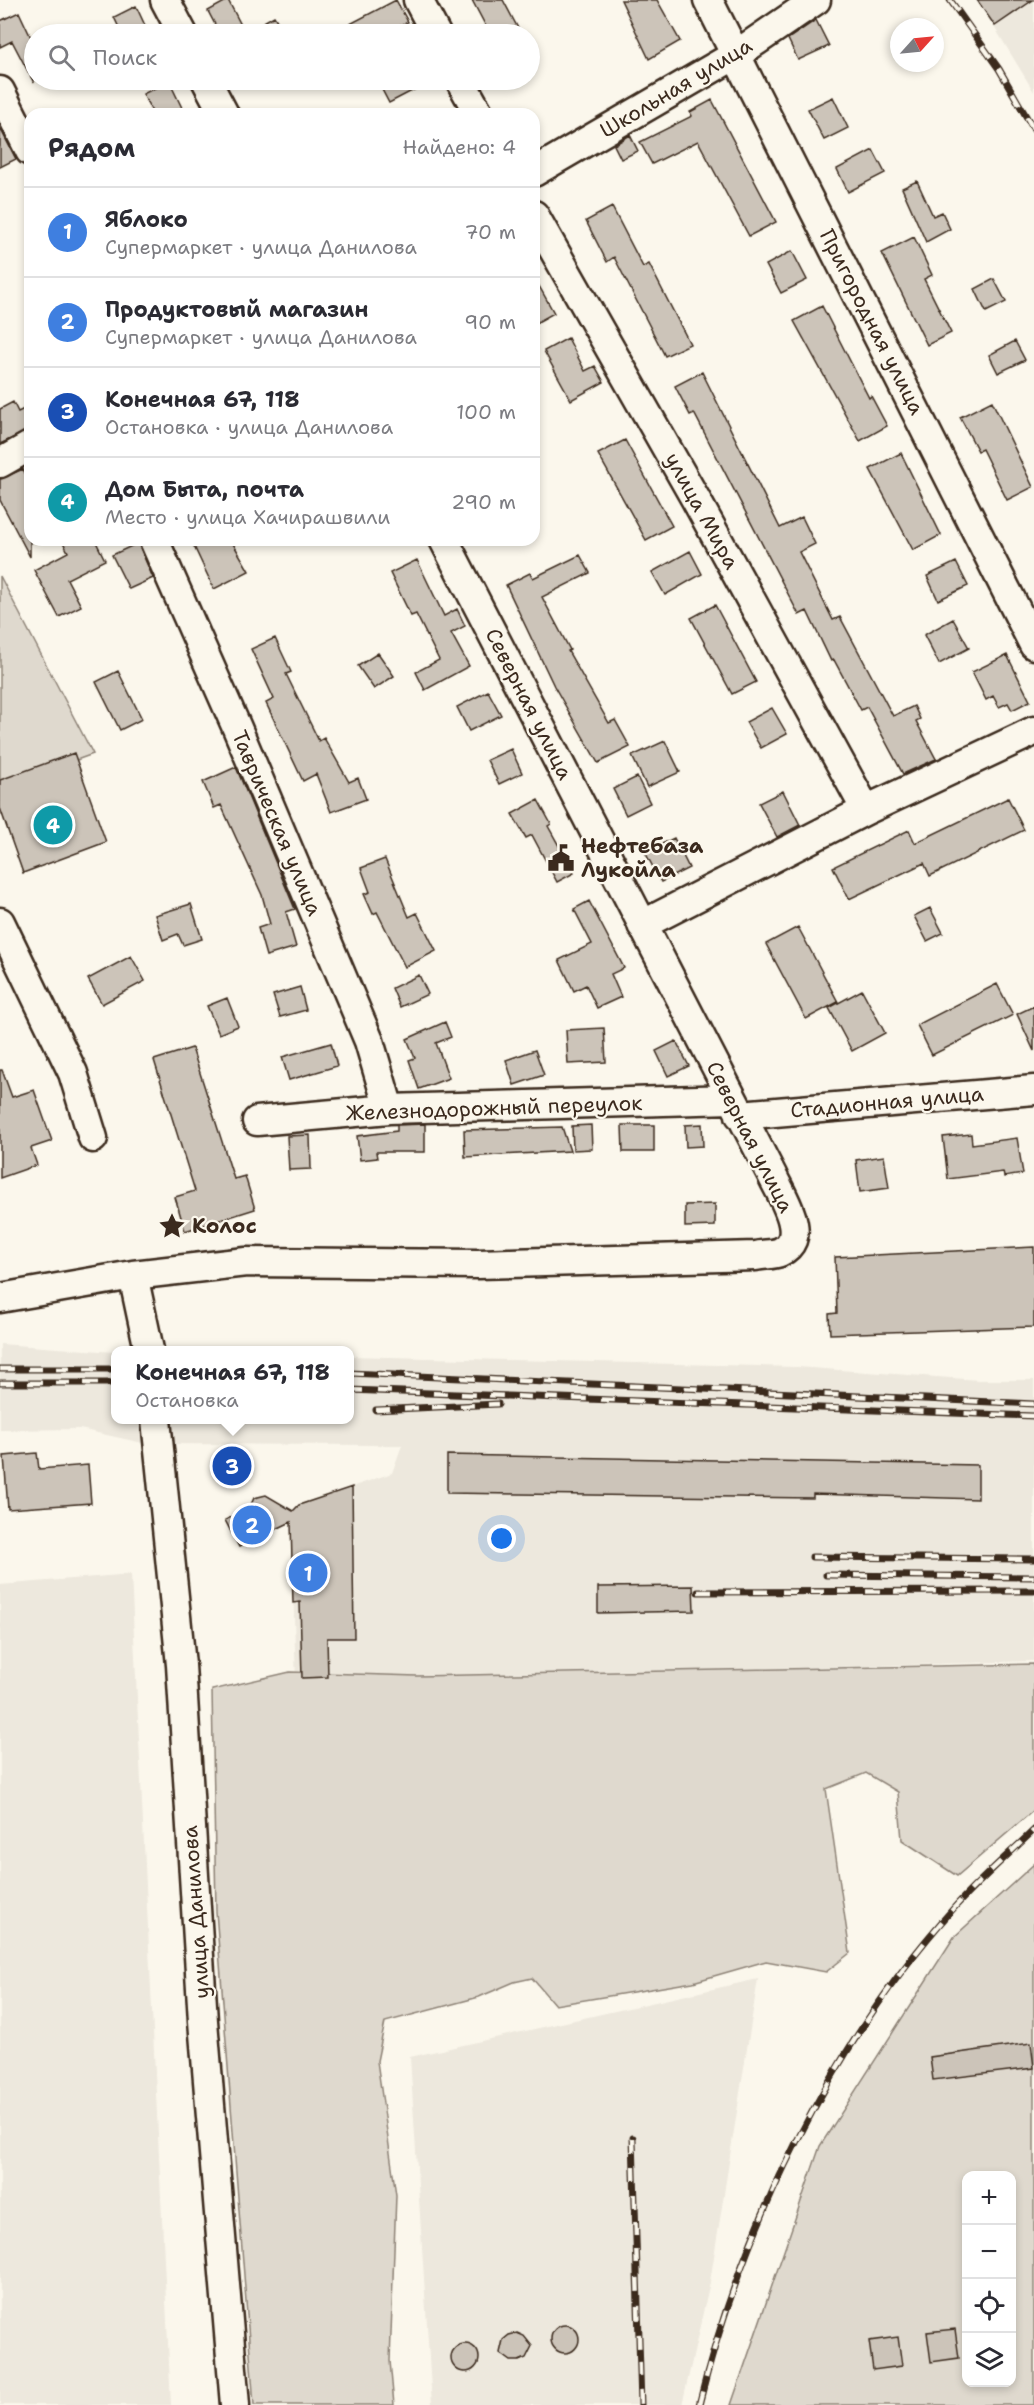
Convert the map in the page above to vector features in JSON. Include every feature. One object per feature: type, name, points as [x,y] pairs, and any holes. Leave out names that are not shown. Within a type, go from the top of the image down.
[{"type":"street","points":[[165,0],[178,24]]},
{"type":"street","points":[[418,0],[431,24]]},
{"type":"street","name":"Пригородная улица","points":[[708,0],[1034,645]]},
{"type":"street","name":"Школьная улица","points":[[540,169],[737,54],[816,0]]},
{"type":"street","points":[[211,90],[221,108]]},
{"type":"street","points":[[466,90],[476,108]]},
{"type":"street","points":[[0,91],[24,138]]},
{"type":"street","name":"улица Мира","points":[[540,226],[695,498],[866,810]]},
{"type":"street","points":[[0,463],[24,449]]},
{"type":"street","name":"Таврическая улица","points":[[157,546],[237,728],[369,1041],[389,1109]]},
{"type":"street","name":"Северная улица","points":[[0,1298],[133,1275],[246,1262],[478,1264],[756,1256],[780,1252],[789,1244],[794,1234],[793,1221],[447,546]]},
{"type":"street","points":[[642,925],[866,810],[1034,731]]},
{"type":"street","points":[[0,922],[73,1073],[93,1138]]},
{"type":"street","name":"Стадионная улица","points":[[736,1107],[1034,1090]]},
{"type":"street","name":"Железнодорожный переулок","points":[[257,1121],[389,1109],[736,1107]]},
{"type":"street","points":[[133,1275],[148,1346]]},
{"type":"street","name":"улица Данилова","points":[[157,1424],[181,1665],[203,2021],[235,2405]]},
{"type":"shaded area","points":[[976,0],[1034,0],[1034,92],[998,33]]},
{"type":"shaded area","points":[[0,576],[93,754],[10,784],[0,783]]},
{"type":"shaded area","points":[[0,1344],[111,1352],[111,1424],[354,1424],[354,1356],[797,1367],[979,1380],[1034,1380],[1034,1661],[296,1684],[291,1513],[299,1505],[392,1473],[402,1445],[147,1444],[80,1429],[0,1430]]},
{"type":"shaded area","points":[[131,1574],[171,2405],[0,2405],[0,1585]]},
{"type":"shaded area","points":[[1034,1664],[1034,1810],[957,1876],[902,1840],[898,1792],[866,1773],[826,1789],[850,1953],[826,1972],[766,1961],[693,1982],[555,2005],[532,1978],[514,1982],[479,1997],[385,2022],[377,2061],[396,2195],[390,2361],[394,2405],[254,2405],[216,1911],[212,1690],[290,1672],[417,1676]]},
{"type":"shaded area","points":[[1034,1864],[1034,2405],[731,2405],[820,2146],[954,1937]]},
{"type":"shaded area","points":[[758,1979],[710,2282],[682,2405],[432,2405],[410,2057]]},
{"type":"building","points":[[228,0],[240,24],[215,24],[208,11]]},
{"type":"building","points":[[396,0],[408,22],[404,24],[350,24]]},
{"type":"building","points":[[472,0],[503,0],[516,24],[485,24]]},
{"type":"building","points":[[621,0],[657,0],[680,41],[649,59]]},
{"type":"building","points":[[977,0],[1033,0],[995,26]]},
{"type":"building","points":[[136,6],[144,24],[117,24],[114,17]]},
{"type":"building","points":[[19,12],[25,24],[24,64],[12,41],[0,47],[0,21]]},
{"type":"building","points":[[274,16],[279,24],[260,24]]},
{"type":"building","points":[[816,20],[829,46],[798,60],[788,39]]},
{"type":"building","points":[[151,90],[173,90],[182,108],[150,108],[143,94]]},
{"type":"building","points":[[382,90],[414,90],[389,103]]},
{"type":"building","points":[[833,97],[848,128],[824,140],[808,109]]},
{"type":"building","points":[[712,100],[776,222],[749,236],[698,141],[652,164],[640,142],[692,116],[690,112]]},
{"type":"building","points":[[0,128],[16,159],[0,167]]},
{"type":"building","points":[[630,135],[638,151],[621,159],[614,145]]},
{"type":"building","points":[[873,150],[885,173],[848,192],[837,169]]},
{"type":"building","points":[[917,181],[933,216],[942,212],[950,229],[926,242],[902,188]]},
{"type":"building","points":[[612,207],[643,267],[649,264],[690,344],[665,356],[614,257],[607,262],[586,221]]},
{"type":"building","points":[[914,237],[932,275],[924,279],[951,333],[927,345],[882,253]]},
{"type":"building","points":[[792,251],[807,280],[781,293],[766,265]]},
{"type":"building","points":[[994,279],[1006,302],[986,312],[975,289]]},
{"type":"building","points":[[540,288],[554,313],[540,321]]},
{"type":"building","points":[[822,306],[869,398],[871,396],[887,426],[860,441],[794,321]]},
{"type":"building","points":[[568,338],[585,371],[595,366],[604,382],[571,400],[544,351]]},
{"type":"building","points":[[1015,341],[1025,360],[998,373],[989,355]]},
{"type":"building","points":[[702,372],[780,528],[802,517],[815,544],[799,552],[833,620],[840,617],[893,716],[914,706],[920,719],[916,721],[936,759],[903,774],[867,707],[861,710],[834,660],[831,661],[807,611],[799,615],[694,413],[690,415],[675,386]]},
{"type":"building","points":[[992,401],[1033,487],[1007,500],[982,449],[978,451],[960,417]]},
{"type":"building","points":[[13,402],[18,412],[24,409],[24,433],[0,444],[0,409]]},
{"type":"building","points":[[625,440],[672,526],[646,540],[598,454]]},
{"type":"building","points":[[901,453],[941,535],[913,550],[870,469]]},
{"type":"building","points":[[23,469],[24,471],[24,546],[0,500],[0,479]]},
{"type":"building","points":[[24,546],[30,546],[30,557]]},
{"type":"building","points":[[65,546],[98,546],[105,560],[67,579],[81,606],[59,617],[34,570],[68,552]]},
{"type":"building","points":[[132,546],[139,546],[153,578],[129,589],[112,555]]},
{"type":"building","points":[[194,546],[234,546],[249,571],[214,589]]},
{"type":"building","points":[[690,551],[702,574],[665,595],[652,572]]},
{"type":"building","points":[[580,555],[590,573],[542,597],[570,650],[568,651],[609,723],[615,720],[630,747],[598,763],[554,686],[506,585],[530,573],[533,578]]},
{"type":"building","points":[[417,560],[444,616],[457,609],[465,626],[451,633],[469,666],[425,690],[416,672],[439,660],[416,614],[411,616],[390,573]]},
{"type":"building","points":[[956,562],[968,586],[938,600],[927,576]]},
{"type":"building","points":[[715,605],[756,682],[732,694],[691,618]]},
{"type":"building","points":[[953,619],[969,648],[939,664],[924,635]]},
{"type":"building","points":[[275,638],[291,672],[286,674],[319,741],[324,738],[349,782],[358,778],[366,799],[331,812],[316,774],[303,781],[266,703],[274,699],[251,649]]},
{"type":"building","points":[[378,653],[394,676],[374,689],[358,666]]},
{"type":"building","points":[[1007,655],[1030,701],[1012,710],[1008,703],[999,707],[993,696],[986,700],[972,672]]},
{"type":"building","points":[[118,671],[142,719],[120,730],[96,682]]},
{"type":"building","points":[[488,691],[501,715],[469,731],[457,707]]},
{"type":"building","points":[[772,708],[787,734],[761,748],[746,722]]},
{"type":"building","points":[[665,741],[680,772],[647,787],[632,756]]},
{"type":"building","points":[[511,749],[522,773],[499,784],[487,760]]},
{"type":"building","points":[[74,753],[106,842],[23,873],[0,808],[0,780]]},
{"type":"building","points":[[236,767],[295,909],[286,912],[296,947],[266,956],[258,928],[270,924],[262,895],[221,805],[214,808],[203,782]]},
{"type":"building","points":[[637,777],[650,803],[626,815],[613,789]]},
{"type":"building","points":[[783,791],[800,825],[777,837],[759,803]]},
{"type":"building","points":[[1008,798],[1024,830],[930,876],[924,863],[849,899],[833,867],[909,830],[915,843]]},
{"type":"building","points":[[538,800],[551,824],[548,826],[574,873],[557,882],[532,835],[526,838],[512,814]]},
{"type":"building","points":[[674,838],[689,868],[661,882],[645,852]]},
{"type":"building","points":[[385,859],[409,917],[417,913],[436,951],[405,967],[377,912],[373,914],[364,894],[370,892],[361,868]]},
{"type":"building","points":[[589,901],[624,968],[611,974],[621,997],[597,1008],[586,985],[574,991],[559,960],[592,944],[574,909]]},
{"type":"building","points":[[191,904],[202,939],[183,945],[178,934],[163,940],[155,915]]},
{"type":"building","points":[[930,908],[943,933],[927,941],[914,916]]},
{"type":"building","points":[[798,927],[838,1002],[806,1019],[766,944]]},
{"type":"building","points":[[131,956],[145,981],[102,1004],[88,979]]},
{"type":"building","points":[[419,975],[428,994],[400,1007],[392,988]]},
{"type":"building","points":[[997,984],[1013,1015],[932,1055],[917,1025]]},
{"type":"building","points":[[300,987],[306,1010],[280,1017],[273,995]]},
{"type":"building","points":[[862,990],[885,1033],[852,1051],[829,1008]]},
{"type":"building","points":[[227,998],[238,1026],[219,1034],[207,1006]]},
{"type":"building","points":[[1034,1006],[1034,1051],[1017,1014]]},
{"type":"building","points":[[445,1022],[451,1037],[436,1043],[449,1078],[419,1089],[409,1060],[415,1058],[407,1039]]},
{"type":"building","points":[[604,1028],[606,1062],[568,1064],[566,1030]]},
{"type":"building","points":[[676,1041],[689,1066],[668,1076],[656,1051]]},
{"type":"building","points":[[331,1043],[337,1066],[289,1080],[282,1057]]},
{"type":"building","points":[[192,1048],[234,1179],[245,1176],[255,1209],[185,1231],[175,1197],[195,1191],[154,1060]]},
{"type":"building","points":[[535,1050],[544,1075],[514,1085],[506,1060]]},
{"type":"building","points":[[0,1070],[2,1070],[12,1097],[34,1090],[52,1141],[31,1148],[37,1165],[0,1178]]},
{"type":"building","points":[[425,1124],[425,1152],[376,1152],[377,1158],[360,1160],[357,1136],[397,1131],[397,1125]]},
{"type":"building","points":[[702,1124],[703,1146],[686,1147],[685,1125]]},
{"type":"building","points":[[591,1125],[592,1149],[573,1150],[572,1126]]},
{"type":"building","points":[[622,1125],[654,1125],[654,1152],[623,1152]]},
{"type":"building","points":[[562,1127],[570,1151],[465,1157],[464,1130]]},
{"type":"building","points":[[971,1134],[972,1144],[1017,1138],[1023,1174],[1004,1177],[1003,1172],[948,1179],[943,1137]]},
{"type":"building","points":[[310,1135],[311,1169],[289,1170],[287,1136]]},
{"type":"building","points":[[884,1156],[889,1188],[860,1192],[856,1160]]},
{"type":"building","points":[[715,1204],[715,1226],[685,1227],[685,1205]]},
{"type":"building","points":[[1034,1247],[1034,1327],[830,1334],[829,1314],[837,1313],[835,1257]]},
{"type":"building","points":[[37,1453],[39,1469],[88,1465],[91,1503],[8,1509],[4,1456]]},
{"type":"building","points":[[447,1455],[978,1465],[978,1499],[813,1494],[813,1498],[447,1493]]},
{"type":"building","points":[[352,1487],[354,1638],[327,1638],[328,1677],[302,1678],[300,1602],[293,1603],[291,1522],[239,1547],[225,1520],[249,1509],[254,1498],[266,1495],[293,1511],[299,1505]]},
{"type":"building","points":[[693,1586],[694,1611],[598,1613],[598,1587]]},
{"type":"building","points":[[1031,2043],[1034,2068],[933,2080],[930,2057]]},
{"type":"building","points":[[565,2325],[575,2329],[579,2339],[575,2349],[565,2353],[555,2349],[551,2339],[555,2329]]},
{"type":"building","points":[[955,2329],[959,2358],[931,2362],[927,2332]]},
{"type":"building","points":[[517,2333],[524,2336],[532,2346],[526,2358],[511,2361],[500,2353],[503,2340]]},
{"type":"building","points":[[898,2337],[902,2366],[873,2370],[869,2341]]},
{"type":"building","points":[[465,2344],[475,2348],[479,2358],[475,2368],[465,2372],[455,2368],[451,2358],[455,2348]]},
{"type":"railway","points":[[950,0],[999,69],[1034,130]]},
{"type":"railway","points":[[0,1369],[111,1369]]},
{"type":"railway","points":[[354,1373],[1034,1404]]},
{"type":"railway","points":[[0,1383],[111,1383]]},
{"type":"railway","points":[[354,1390],[1034,1416]]},
{"type":"railway","points":[[376,1410],[498,1404]]},
{"type":"railway","points":[[812,1557],[1034,1559]]},
{"type":"railway","points":[[826,1575],[1034,1577]]},
{"type":"railway","points":[[698,1592],[1034,1591]]},
{"type":"railway","points":[[699,2405],[717,2339],[766,2207],[796,2142],[830,2079],[868,2019],[909,1962],[953,1909],[1034,1830]]},
{"type":"railway","points":[[633,2138],[641,2405]]},
{"type":"place","name":"Дом Быта, почта","points":[[53,825]]},
{"type":"place","name":"Нефтебаза Лукойла","points":[[561,858]]},
{"type":"place","name":"Колос","points":[[172,1226]]},
{"type":"place","name":"Конечная 67, 118","points":[[232,1466]]},
{"type":"place","name":"Продуктовый магазин","points":[[252,1525]]},
{"type":"place","name":"Яблоко","points":[[308,1573]]}]
